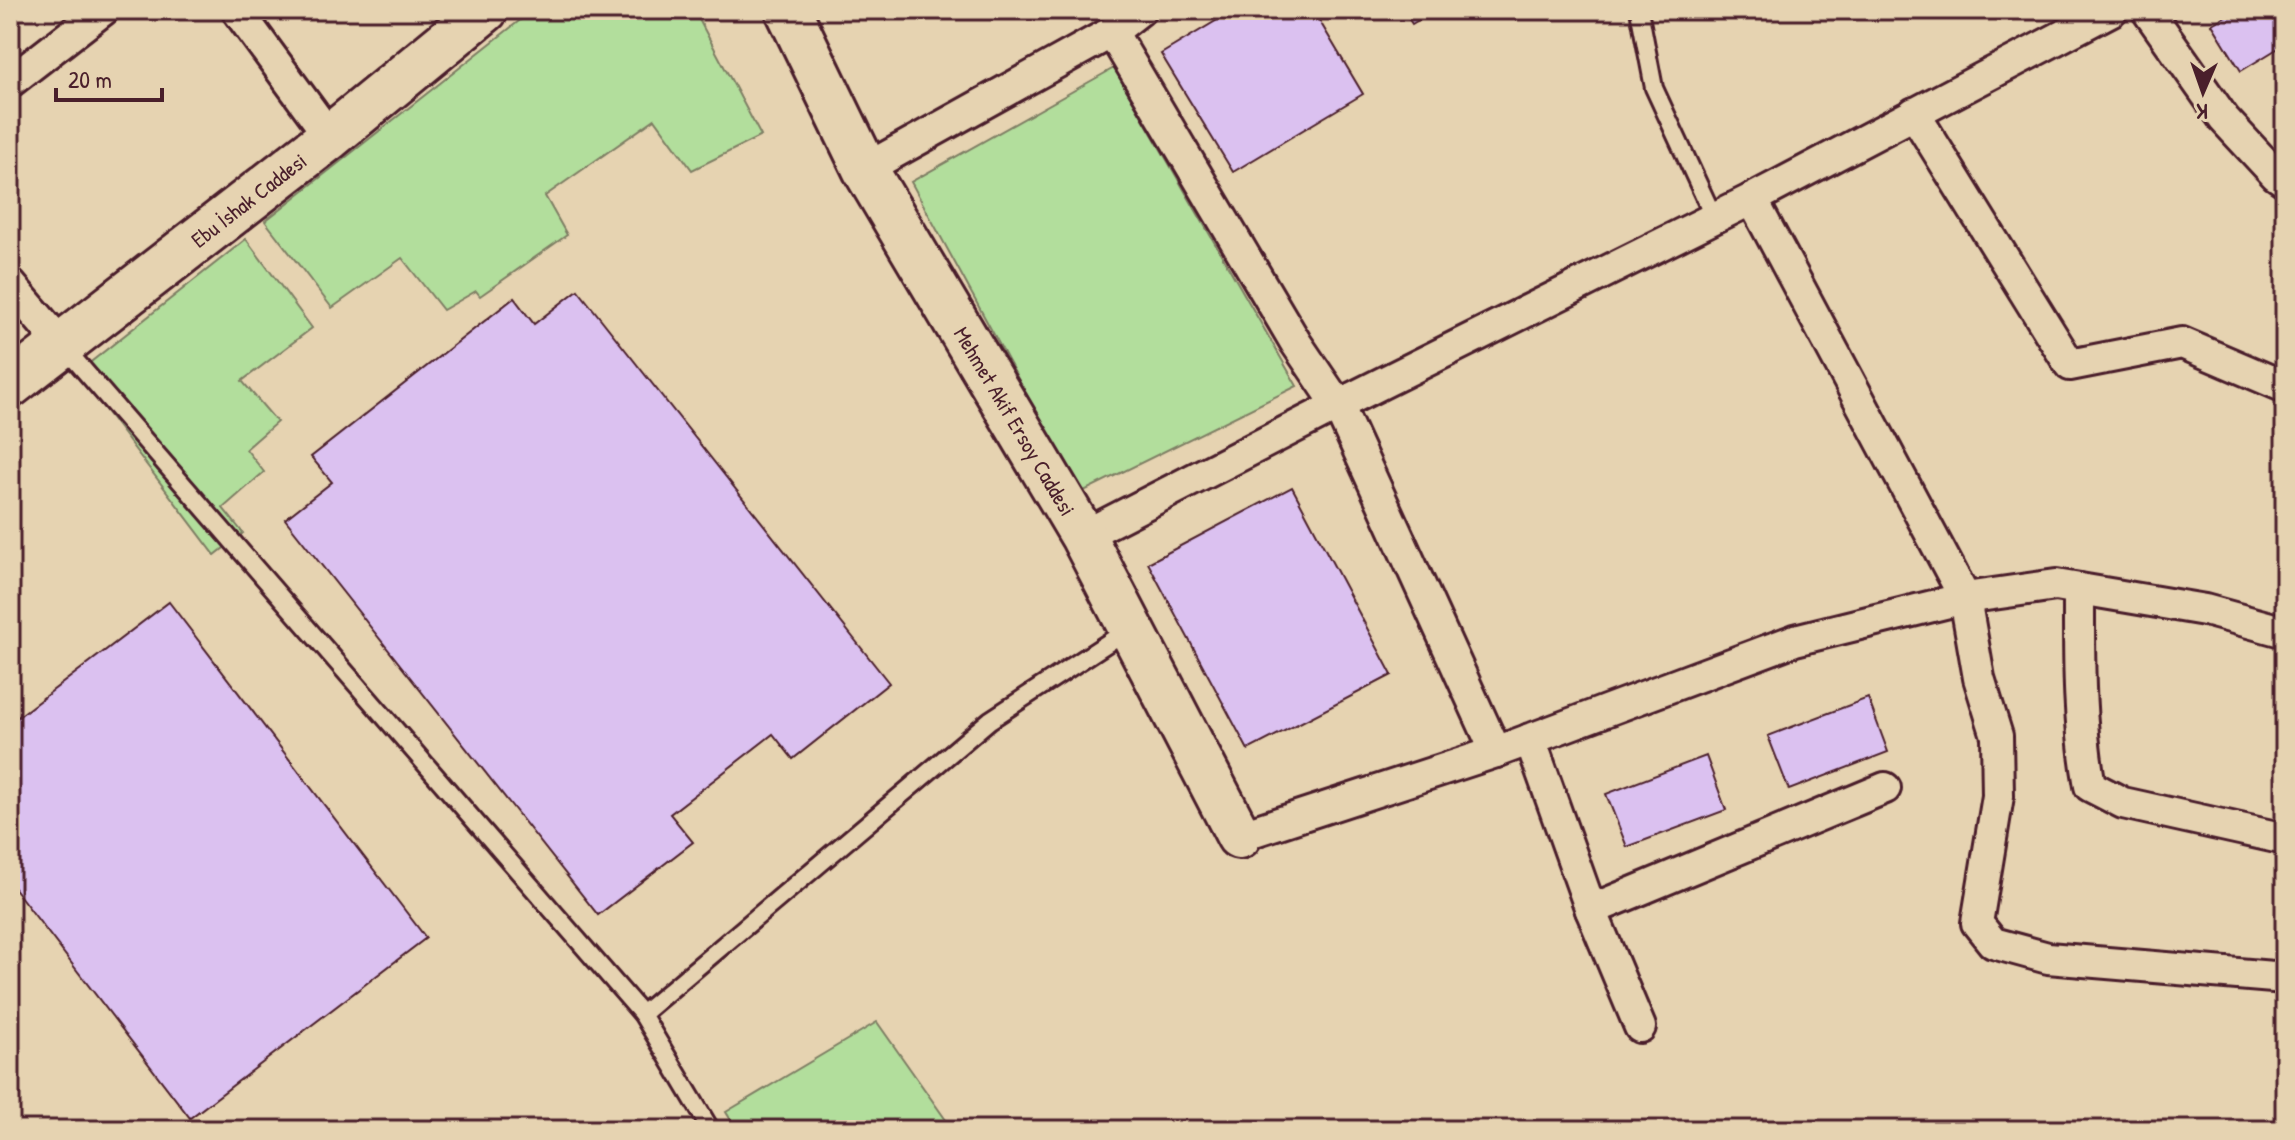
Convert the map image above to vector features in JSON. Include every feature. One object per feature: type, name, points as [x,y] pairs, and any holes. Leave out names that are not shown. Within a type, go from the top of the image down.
[{"type":"street","points":[[10,82],[103,10]]},
{"type":"street","points":[[237,10],[330,137]]},
{"type":"street","name":"Ebu İshak Caddesi","points":[[10,385],[330,137],[485,10]]},
{"type":"street","name":"Mehmet Akif Ersoy Caddesi","points":[[788,10],[865,169],[1083,536],[1239,836]]},
{"type":"street","points":[[865,169],[1112,32],[1140,10]]},
{"type":"street","points":[[1083,536],[1752,199],[2112,10]]},
{"type":"street","points":[[2147,10],[2224,119],[2285,181]]},
{"type":"street","points":[[1112,32],[1296,343],[1338,405],[1496,752]]},
{"type":"street","points":[[1914,113],[2070,365],[2182,343],[2285,387]]},
{"type":"street","points":[[1752,199],[1965,598],[1979,678],[1997,736],[1998,796],[1977,923],[1993,943],[2048,958],[2285,978]]},
{"type":"street","points":[[10,284],[61,344]]},
{"type":"street","points":[[1239,836],[1496,752],[1795,640],[1965,598],[2056,585],[2205,610],[2285,632]]},
{"type":"street","points":[[2079,589],[2083,746],[2090,786],[2123,803],[2285,839]]},
{"type":"street","points":[[1530,739],[1591,910],[1640,1027]]},
{"type":"street","points":[[1591,910],[1885,788]]},
{"type":"lane","points":[[1639,10],[1654,88],[1714,218]]},
{"type":"lane","points":[[61,344],[642,1014],[711,1130]]},
{"type":"lane","points":[[642,1014],[990,720],[1130,628]]},
{"type":"green space","points":[[533,10],[694,10],[761,136],[692,170],[655,119],[545,196],[567,235],[480,296],[476,291],[443,310],[402,258],[332,308],[265,221]]},
{"type":"green space","points":[[1114,68],[1297,386],[1080,493],[911,182]]},
{"type":"green space","points":[[246,239],[312,328],[242,381],[277,422],[246,449],[264,472],[223,508],[243,533],[215,555],[77,373]]},
{"type":"green space","points":[[877,1022],[953,1130],[737,1130],[726,1112]]},
{"type":"building","points":[[1234,10],[1313,10],[1363,94],[1233,172],[1161,54]]},
{"type":"building","points":[[1403,10],[1435,10],[1412,24]]},
{"type":"building","points":[[2236,10],[2285,10],[2285,44],[2241,71],[2212,24]]},
{"type":"building","points":[[578,290],[889,683],[793,759],[773,734],[670,814],[693,842],[598,915],[285,519],[332,482],[311,457],[514,298],[534,324]]},
{"type":"building","points":[[1292,487],[1392,675],[1248,750],[1148,563]]},
{"type":"building","points":[[169,602],[426,938],[190,1118],[10,883],[10,723]]},
{"type":"building","points":[[1868,698],[1888,752],[1789,790],[1768,736]]},
{"type":"building","points":[[1706,756],[1726,810],[1627,847],[1606,794]]}]
